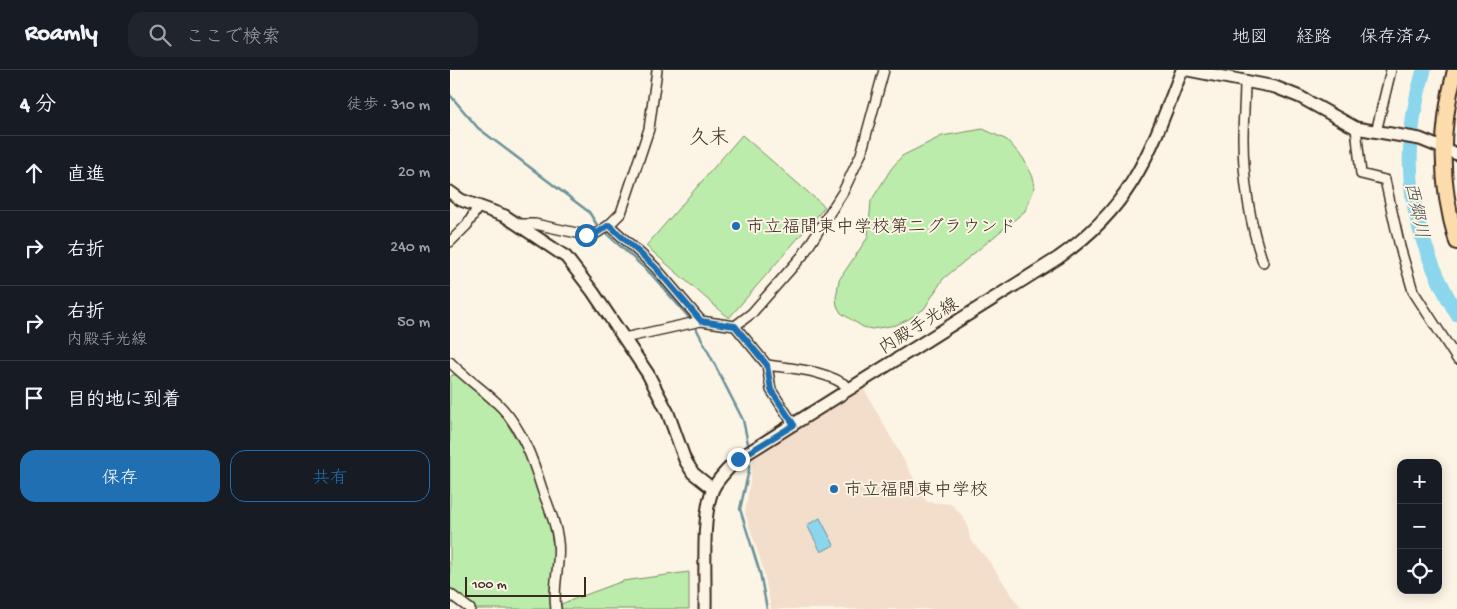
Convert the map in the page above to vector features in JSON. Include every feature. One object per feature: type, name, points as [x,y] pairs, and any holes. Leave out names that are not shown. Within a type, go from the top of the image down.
[{"type":"main road","name":"内殿手光線","points":[[706,609],[707,516],[713,489],[738,459],[1058,258],[1092,233],[1115,208],[1145,162],[1182,70]]},
{"type":"main road","points":[[1188,70],[1275,87],[1356,128],[1420,139],[1457,154]]},
{"type":"main road","points":[[1455,70],[1442,147],[1448,205],[1457,242]]},
{"type":"main road","points":[[450,192],[461,200],[478,207],[490,209],[520,224],[566,257],[624,338],[659,394],[685,460],[693,473],[713,489]]},
{"type":"street","points":[[520,224],[535,224],[586,235],[597,233],[609,225],[621,213],[649,129],[657,70]]},
{"type":"street","points":[[735,326],[752,313],[803,254],[843,192],[861,154],[884,70]]},
{"type":"street","points":[[1380,132],[1391,70]]},
{"type":"street","points":[[1245,81],[1243,139],[1245,168],[1254,240],[1263,262]]},
{"type":"street","points":[[1356,128],[1361,174],[1385,180],[1400,247],[1413,291],[1457,359]]},
{"type":"street","points":[[450,242],[467,225],[478,207]]},
{"type":"street","points":[[609,225],[655,267],[701,321]]},
{"type":"street","points":[[624,338],[701,321],[735,326],[767,365],[771,390],[794,425]]},
{"type":"street","points":[[451,365],[503,409],[523,437],[534,460],[558,540],[559,565],[553,594],[556,609]]},
{"type":"street","points":[[767,365],[812,372],[839,379],[851,389]]},
{"type":"street","points":[[450,594],[470,609]]},
{"type":"shaded area","name":"市立福間東中学校","points":[[864,389],[927,502],[951,504],[962,515],[967,524],[970,539],[989,561],[1021,609],[771,609],[763,568],[745,513],[754,456]]},
{"type":"green space","points":[[983,129],[1007,140],[1023,158],[1033,177],[1035,187],[1025,211],[943,279],[924,309],[909,319],[896,325],[872,329],[863,327],[841,313],[837,306],[836,298],[839,280],[868,237],[871,201],[891,169],[902,156],[942,136]]},
{"type":"green space","name":"市立福間東中学校第二グラウンド","points":[[742,135],[825,207],[729,318],[646,246]]},
{"type":"green space","points":[[452,375],[457,375],[500,412],[529,461],[549,521],[554,553],[554,570],[550,587],[552,609],[475,609],[450,590],[450,378]]},
{"type":"green space","points":[[689,572],[689,609],[562,609],[561,604],[623,581]]},
{"type":"water","points":[[820,518],[834,545],[821,552],[807,525]]},
{"type":"waterway","name":"西郷川","points":[[1424,70],[1411,134],[1410,165],[1413,195],[1428,255],[1457,314]]},
{"type":"waterway","points":[[450,95],[478,128],[589,212],[597,225],[651,274],[692,321]]},
{"type":"waterway","points":[[695,326],[743,420],[749,448]]},
{"type":"waterway","points":[[749,456],[749,470],[740,509],[760,573],[767,609]]},
{"type":"place","name":"市立福間東中学校第二グラウンド","points":[[736,226]]},
{"type":"place","name":"市立福間東中学校","points":[[834,489]]},
{"type":"district","name":"久末","points":[[709,136]]},
{"type":"route","points":[[586,235],[597,233],[609,225],[655,267],[701,321],[735,326],[763,359],[767,365],[771,390],[794,425],[738,459]]}]
